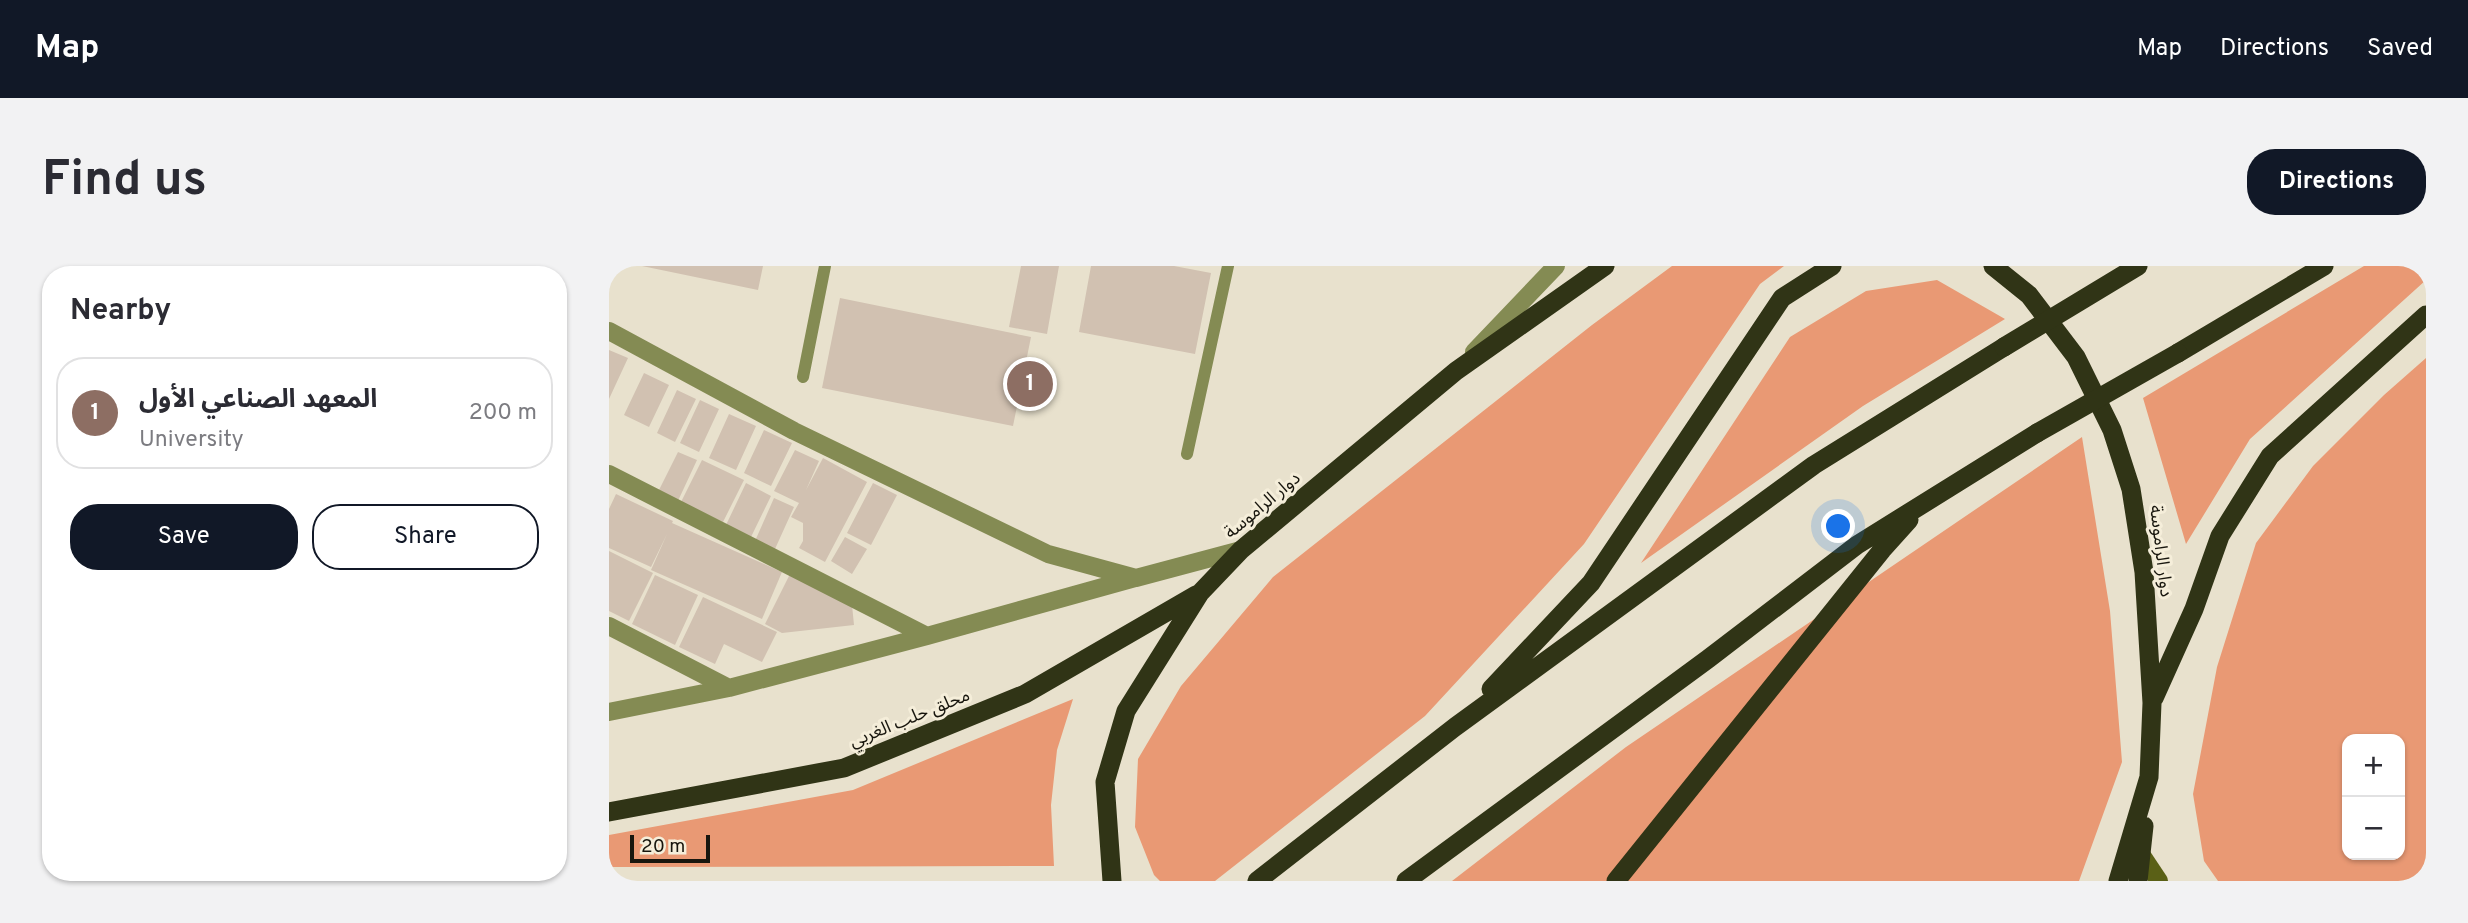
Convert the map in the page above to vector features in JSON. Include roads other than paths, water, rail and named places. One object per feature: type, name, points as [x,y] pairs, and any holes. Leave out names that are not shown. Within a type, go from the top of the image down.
[{"type":"highway","name":"دوار الراموسة","points":[[1112,881],[1105,782],[1126,711],[1200,593],[1241,550],[1456,371],[1605,266]]},
{"type":"highway","points":[[1455,727],[1591,583],[1782,298],[1832,266]]},
{"type":"highway","name":"دوار الراموسة","points":[[1993,266],[2029,295],[2075,357],[2112,430],[2131,489],[2144,572],[2152,703],[2149,777],[2118,881]]},
{"type":"highway","points":[[2016,266],[2029,295]]},
{"type":"highway","points":[[1257,881],[1455,727],[1814,465],[2137,266]]},
{"type":"highway","points":[[1406,881],[1708,659],[1857,545],[2037,433],[2323,266]]},
{"type":"highway","points":[[2152,703],[2194,609],[2220,536],[2270,456],[2426,315]]},
{"type":"highway","points":[[1616,881],[1882,550],[1926,501]]},
{"type":"highway","name":"محلق حلب الغربي","points":[[609,812],[844,768],[1025,694],[1200,593]]},
{"type":"highway","points":[[2138,881],[2149,777]]},
{"type":"main road","points":[[2141,855],[2159,881]]},
{"type":"street","points":[[1456,371],[1556,266]]},
{"type":"street","points":[[609,331],[794,431],[1048,554],[1136,578]]},
{"type":"street","points":[[609,474],[927,636]]},
{"type":"street","points":[[609,712],[729,688],[1241,550]]},
{"type":"street","points":[[609,626],[729,688]]},
{"type":"lane","points":[[803,377],[825,266]]},
{"type":"lane","points":[[1187,454],[1228,266]]},
{"type":"place","name":"المعهد الصناعي الأول","points":[[1030,384]]}]
